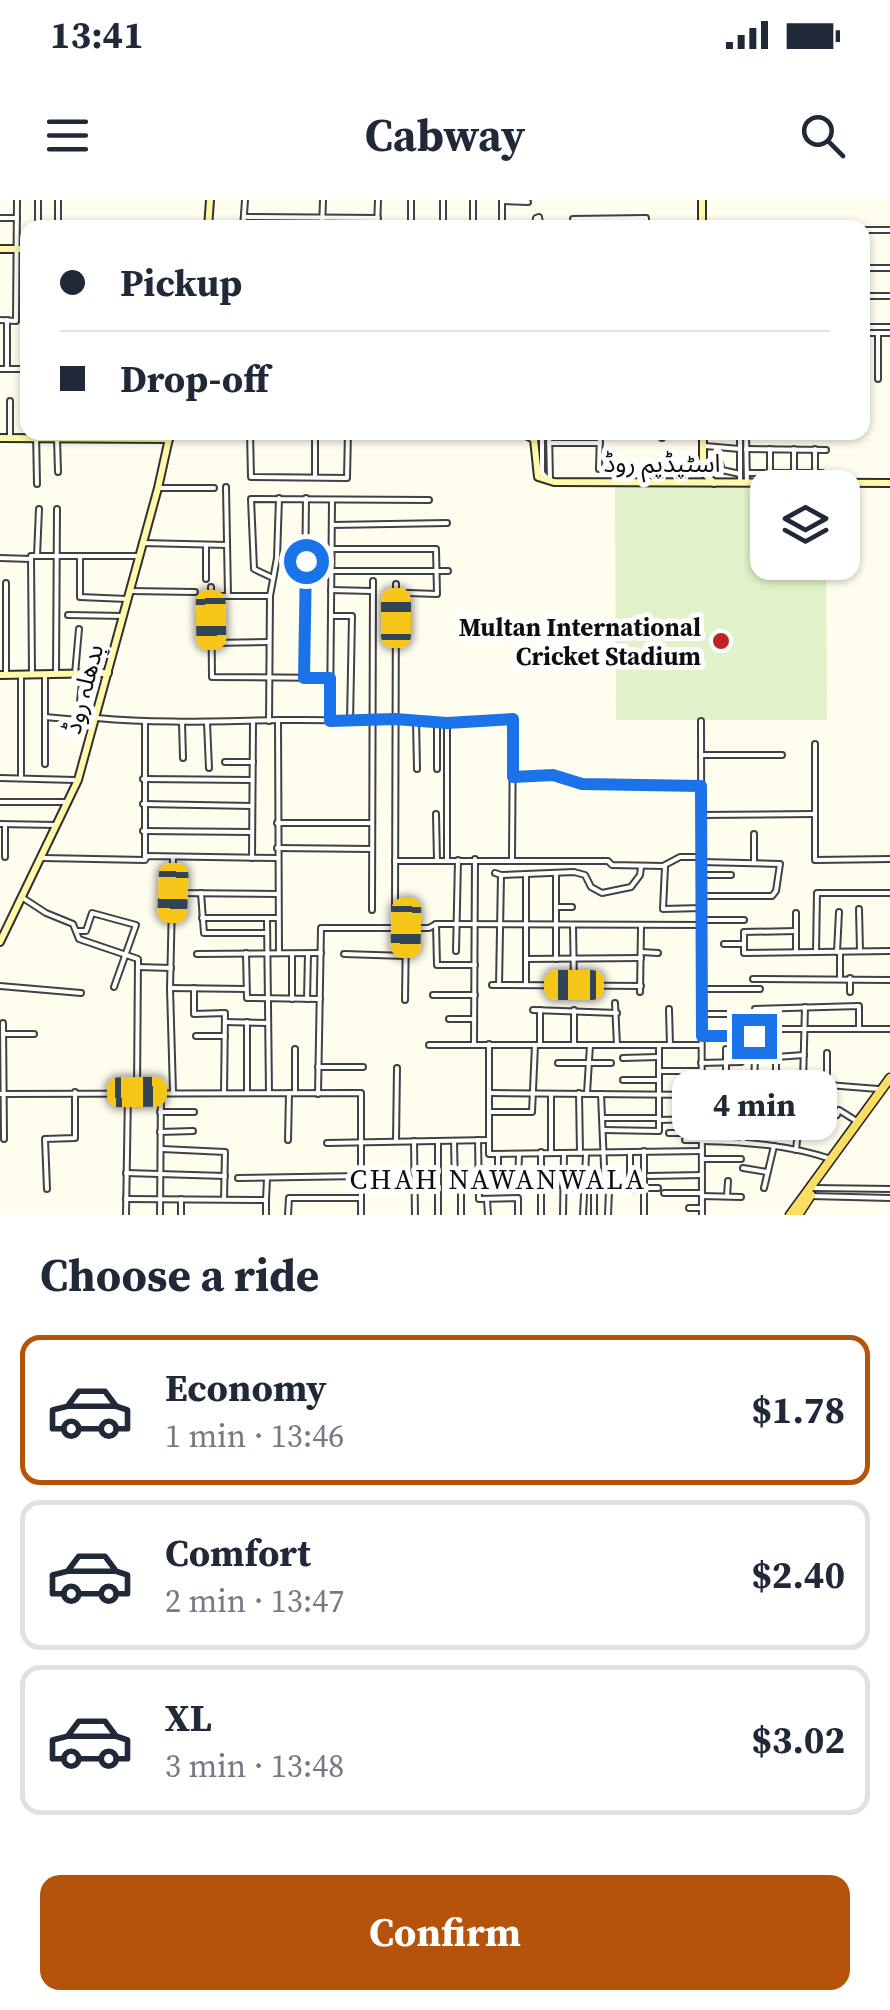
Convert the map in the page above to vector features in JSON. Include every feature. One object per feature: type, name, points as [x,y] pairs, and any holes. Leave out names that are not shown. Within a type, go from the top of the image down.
[{"type":"main road","points":[[0,250],[18,249]]},
{"type":"main road","points":[[0,438],[20,437]]},
{"type":"main road","name":"بدھلہ روڈ","points":[[0,942],[44,858],[78,780],[168,440]]},
{"type":"main road","points":[[533,440],[538,477],[552,481]]},
{"type":"main road","points":[[703,443],[703,472],[714,484]]},
{"type":"main road","name":"اسٹیڈیم روڈ","points":[[552,481],[890,483]]},
{"type":"main road","points":[[3,675],[108,673]]},
{"type":"main road","points":[[790,1215],[890,1078]]},
{"type":"main road","points":[[798,1215],[831,1159],[886,1088]]},
{"type":"street","points":[[4,369],[4,320],[16,320],[17,200]]},
{"type":"street","points":[[244,200],[244,220]]},
{"type":"street","points":[[322,200],[322,218]]},
{"type":"street","points":[[244,217],[378,218],[378,200]]},
{"type":"street","points":[[502,201],[528,202]]},
{"type":"street","points":[[0,218],[17,218]]},
{"type":"street","points":[[573,220],[646,220]]},
{"type":"street","points":[[870,332],[890,330]]},
{"type":"street","points":[[878,333],[878,379]]},
{"type":"street","points":[[10,401],[10,438]]},
{"type":"street","points":[[36,440],[37,484]]},
{"type":"street","points":[[57,440],[58,472]]},
{"type":"street","points":[[250,440],[251,477],[347,478],[348,440]]},
{"type":"street","points":[[315,440],[315,477]]},
{"type":"street","points":[[544,440],[542,473],[552,481]]},
{"type":"street","points":[[548,440],[552,481]]},
{"type":"street","points":[[743,440],[743,483]]},
{"type":"street","points":[[550,443],[600,443],[599,469]]},
{"type":"street","points":[[703,443],[708,448],[826,450]]},
{"type":"street","points":[[716,448],[722,470],[740,474]]},
{"type":"street","points":[[743,449],[747,473],[743,483]]},
{"type":"street","points":[[770,449],[770,470]]},
{"type":"street","points":[[794,449],[794,470]]},
{"type":"street","points":[[815,450],[815,470]]},
{"type":"street","points":[[226,486],[228,596]]},
{"type":"street","points":[[158,488],[214,488]]},
{"type":"street","points":[[273,578],[254,569],[251,498],[428,500]]},
{"type":"street","points":[[269,720],[270,596],[277,558],[278,498]]},
{"type":"street","points":[[304,678],[306,498]]},
{"type":"street","points":[[330,721],[332,498]]},
{"type":"street","points":[[56,509],[56,674]]},
{"type":"street","points":[[38,556],[39,510]]},
{"type":"street","points":[[332,525],[447,523]]},
{"type":"street","points":[[142,543],[227,545]]},
{"type":"street","points":[[206,544],[206,578]]},
{"type":"street","points":[[331,549],[436,549],[437,594],[408,594]]},
{"type":"street","points":[[32,674],[31,556],[139,556]]},
{"type":"street","points":[[80,556],[80,597],[194,592]]},
{"type":"street","points":[[0,558],[31,559]]},
{"type":"street","points":[[331,571],[448,571]]},
{"type":"street","points":[[372,910],[373,581]]},
{"type":"street","points":[[3,675],[6,583]]},
{"type":"street","points":[[395,909],[396,584]]},
{"type":"street","points":[[211,587],[212,676],[330,678]]},
{"type":"street","points":[[331,590],[373,591]]},
{"type":"street","points":[[211,596],[270,596]]},
{"type":"street","points":[[68,615],[123,616]]},
{"type":"street","points":[[330,616],[352,616],[350,722]]},
{"type":"street","points":[[45,717],[78,720],[79,629]]},
{"type":"street","points":[[211,643],[269,642]]},
{"type":"street","points":[[21,674],[21,778]]},
{"type":"street","points":[[45,674],[46,764]]},
{"type":"street","points":[[97,718],[182,723],[395,719],[447,723],[513,719],[512,860]]},
{"type":"street","points":[[278,720],[279,953]]},
{"type":"street","points":[[416,720],[417,769]]},
{"type":"street","points":[[252,858],[253,721]]},
{"type":"street","points":[[145,722],[145,860]]},
{"type":"street","points":[[436,769],[437,722]]},
{"type":"street","points":[[689,1208],[702,1212],[701,722]]},
{"type":"street","points":[[182,723],[183,758]]},
{"type":"street","points":[[207,723],[209,768]]},
{"type":"street","points":[[447,723],[447,860]]},
{"type":"street","points":[[815,744],[816,861],[890,859]]},
{"type":"street","points":[[701,755],[782,755]]},
{"type":"street","points":[[225,762],[252,762]]},
{"type":"street","points":[[513,777],[553,775],[582,784],[701,786]]},
{"type":"street","points":[[0,778],[78,780]]},
{"type":"street","points":[[143,779],[252,780]]},
{"type":"street","points":[[0,802],[68,802]]},
{"type":"street","points":[[143,804],[252,806]]},
{"type":"street","points":[[436,814],[437,860]]},
{"type":"street","points":[[701,815],[814,814]]},
{"type":"street","points":[[277,823],[371,824]]},
{"type":"street","points":[[5,858],[3,824],[59,825]]},
{"type":"street","points":[[143,831],[252,832]]},
{"type":"street","points":[[754,834],[754,862]]},
{"type":"street","points":[[277,848],[371,849]]},
{"type":"street","points":[[44,858],[277,858]]},
{"type":"street","points":[[173,858],[173,1092]]},
{"type":"street","points":[[395,861],[574,860],[665,865],[680,858],[780,864],[775,894],[702,896]]},
{"type":"street","points":[[456,951],[458,860]]},
{"type":"street","points":[[474,1044],[475,860]]},
{"type":"street","points":[[574,860],[574,872]]},
{"type":"street","points":[[499,985],[498,874],[574,872],[585,875],[590,887],[602,893],[631,886],[642,865]]},
{"type":"street","points":[[665,865],[663,909],[702,908]]},
{"type":"street","points":[[556,872],[556,959]]},
{"type":"street","points":[[526,873],[526,985]]},
{"type":"street","points":[[702,875],[731,875]]},
{"type":"street","points":[[173,893],[278,894]]},
{"type":"street","points":[[201,893],[204,934],[267,934]]},
{"type":"street","points":[[816,952],[817,894],[890,893]]},
{"type":"street","points":[[23,898],[72,924],[79,939],[138,959],[137,1092]]},
{"type":"street","points":[[556,906],[572,907]]},
{"type":"street","points":[[859,909],[860,951]]},
{"type":"street","points":[[838,912],[840,978]]},
{"type":"street","points":[[77,931],[86,931],[92,913],[136,924],[114,987]]},
{"type":"street","points":[[796,913],[796,952]]},
{"type":"street","points":[[202,918],[278,918]]},
{"type":"street","points":[[267,918],[269,1093]]},
{"type":"street","points":[[0,920],[11,920]]},
{"type":"street","points":[[318,1094],[321,928],[641,925],[744,920]]},
{"type":"street","points":[[436,924],[437,965],[475,965]]},
{"type":"street","points":[[573,925],[574,985]]},
{"type":"street","points":[[492,986],[640,989],[641,925]]},
{"type":"street","points":[[405,1000],[406,928]]},
{"type":"street","points":[[796,932],[744,932],[744,953],[890,951]]},
{"type":"street","points":[[724,944],[744,944]]},
{"type":"street","points":[[246,953],[246,998],[320,999]]},
{"type":"street","points":[[292,953],[292,999]]},
{"type":"street","points":[[307,999],[308,953]]},
{"type":"street","points":[[197,954],[321,953]]},
{"type":"street","points":[[526,959],[658,953]]},
{"type":"street","points":[[344,954],[406,956]]},
{"type":"street","points":[[138,967],[171,968]]},
{"type":"street","points":[[850,978],[850,992]]},
{"type":"street","points":[[753,979],[890,980]]},
{"type":"street","points":[[0,986],[81,993]]},
{"type":"street","points":[[170,988],[246,988]]},
{"type":"street","points":[[194,988],[194,1014],[225,1013],[224,1093]]},
{"type":"street","points":[[702,989],[760,989]]},
{"type":"street","points":[[433,995],[474,995]]},
{"type":"street","points":[[615,1003],[618,1044]]},
{"type":"street","points":[[755,1009],[859,1006],[859,1028]]},
{"type":"street","points":[[796,1150],[805,1008]]},
{"type":"street","points":[[533,1010],[616,1012]]},
{"type":"street","points":[[489,1112],[532,1112],[540,1010]]},
{"type":"street","points":[[574,1010],[574,1044]]},
{"type":"street","points":[[668,1010],[670,1045]]},
{"type":"street","points":[[702,1014],[746,1014]]},
{"type":"street","points":[[448,1019],[474,1019]]},
{"type":"street","points":[[225,1022],[268,1023]]},
{"type":"street","points":[[247,1022],[247,1093]]},
{"type":"street","points":[[3,1024],[4,1139]]},
{"type":"street","points":[[761,1029],[890,1029]]},
{"type":"street","points":[[2,1034],[34,1034]]},
{"type":"street","points":[[196,1036],[225,1036]]},
{"type":"street","points":[[702,1036],[754,1036]]},
{"type":"street","points":[[489,1044],[489,1154],[702,1151]]},
{"type":"street","points":[[587,1092],[590,1044]]},
{"type":"street","points":[[428,1045],[701,1045]]},
{"type":"street","points":[[603,1130],[660,1130],[659,1045]]},
{"type":"street","points":[[288,1140],[294,1049]]},
{"type":"street","points":[[726,1050],[726,1086],[738,1084]]},
{"type":"street","points":[[827,1053],[827,1084]]},
{"type":"street","points":[[755,1055],[754,1089],[827,1084],[886,1088]]},
{"type":"street","points":[[776,1089],[776,1057],[804,1055]]},
{"type":"street","points":[[623,1058],[659,1057]]},
{"type":"street","points":[[701,1062],[742,1062]]},
{"type":"street","points":[[558,1063],[612,1063]]},
{"type":"street","points":[[318,1067],[363,1067]]},
{"type":"street","points":[[396,1141],[397,1068]]},
{"type":"street","points":[[660,1071],[701,1070]]},
{"type":"street","points":[[624,1080],[659,1080]]},
{"type":"street","points":[[47,1189],[45,1139],[75,1138],[75,1092]]},
{"type":"street","points":[[160,1092],[160,1215]]},
{"type":"street","points":[[601,1092],[608,1215]]},
{"type":"street","points":[[126,1215],[128,1093]]},
{"type":"street","points":[[1,1094],[362,1093],[361,1215]]},
{"type":"street","points":[[489,1093],[701,1094]]},
{"type":"street","points":[[579,1093],[583,1215]]},
{"type":"street","points":[[551,1094],[552,1153]]},
{"type":"street","points":[[837,1114],[838,1110],[858,1122]]},
{"type":"street","points":[[742,1111],[743,1142]]},
{"type":"street","points":[[712,1112],[780,1111],[779,1126],[800,1131]]},
{"type":"street","points":[[160,1112],[194,1112]]},
{"type":"street","points":[[602,1118],[722,1124]]},
{"type":"street","points":[[160,1132],[193,1131]]},
{"type":"street","points":[[669,1133],[701,1132]]},
{"type":"street","points":[[438,1140],[438,1215]]},
{"type":"street","points":[[454,1140],[455,1188],[461,1188],[461,1215]]},
{"type":"street","points":[[478,1140],[479,1198],[518,1198],[518,1215]]},
{"type":"street","points":[[327,1143],[489,1140]]},
{"type":"street","points":[[685,1140],[774,1146],[831,1159]]},
{"type":"street","points":[[414,1141],[414,1215]]},
{"type":"street","points":[[764,1188],[774,1146]]},
{"type":"street","points":[[160,1149],[225,1152],[224,1199]]},
{"type":"street","points":[[644,1151],[644,1215]]},
{"type":"street","points":[[540,1215],[541,1152]]},
{"type":"street","points":[[630,1152],[630,1189]]},
{"type":"street","points":[[518,1184],[519,1153]]},
{"type":"street","points":[[498,1154],[498,1187]]},
{"type":"street","points":[[563,1215],[564,1154]]},
{"type":"street","points":[[702,1159],[741,1159]]},
{"type":"street","points":[[744,1168],[767,1172]]},
{"type":"street","points":[[126,1173],[225,1176]]},
{"type":"street","points":[[238,1178],[361,1176]]},
{"type":"street","points":[[650,1176],[702,1176]]},
{"type":"street","points":[[266,1179],[266,1215]]},
{"type":"street","points":[[727,1196],[728,1181]]},
{"type":"street","points":[[563,1187],[658,1188]]},
{"type":"street","points":[[594,1188],[594,1215]]},
{"type":"street","points":[[851,1188],[851,1196]]},
{"type":"street","points":[[862,1188],[862,1197]]},
{"type":"street","points":[[810,1191],[890,1189]]},
{"type":"street","points":[[810,1191],[890,1198]]},
{"type":"street","points":[[664,1193],[741,1197]]},
{"type":"street","points":[[288,1215],[288,1198],[361,1198]]},
{"type":"street","points":[[126,1199],[266,1200]]},
{"type":"street","points":[[181,1199],[181,1215]]},
{"type":"street","points":[[488,1199],[488,1215]]},
{"type":"green space","name":"Multan International Cricket Stadium","points":[[615,487],[750,487],[750,580],[826,580],[827,720],[616,720]]},
{"type":"place","name":"Multan International Cricket Stadium","points":[[721,641]]},
{"type":"district","name":"CHAH NAWANWALA","points":[[498,1179]]},
{"type":"route","points":[[306,561],[304,678],[330,678],[330,721],[395,719],[447,723],[513,719],[513,777],[553,775],[582,784],[701,786],[702,1036],[754,1036]]}]
